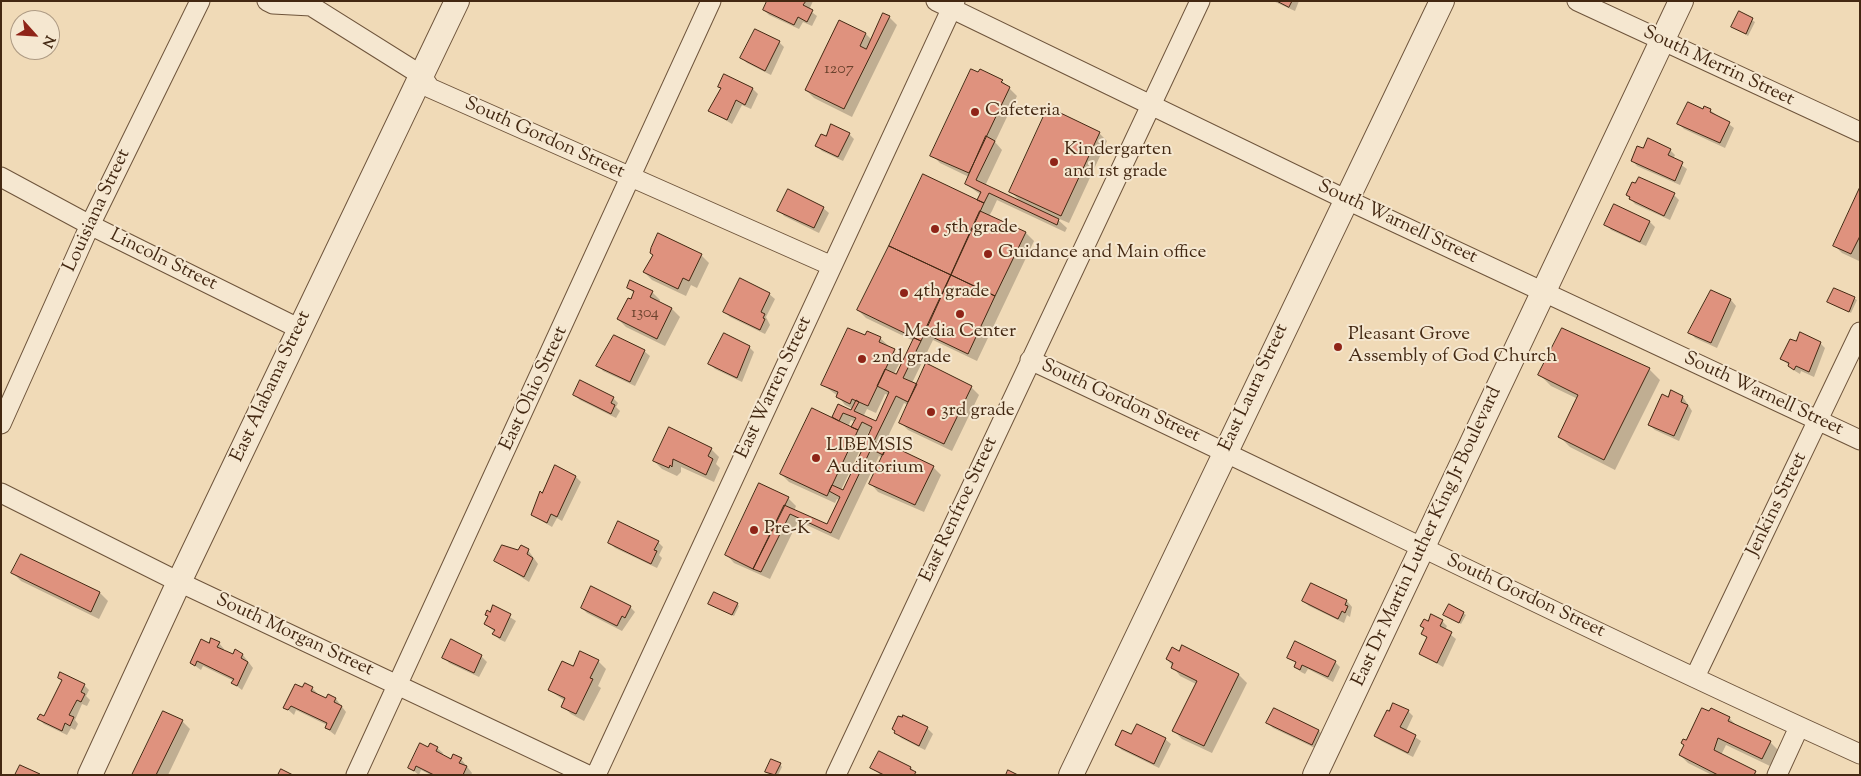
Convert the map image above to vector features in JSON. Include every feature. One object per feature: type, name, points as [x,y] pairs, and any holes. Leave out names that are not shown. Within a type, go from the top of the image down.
[{"type":"street","name":"Louisiana Street","points":[[1,424],[90,225],[200,1]]},
{"type":"street","name":"South Gordon Street","points":[[267,1],[273,4],[310,4],[421,75],[430,88],[832,266]]},
{"type":"street","name":"East Alabama Street","points":[[90,775],[179,582],[457,1]]},
{"type":"street","name":"East Ohio Street","points":[[356,775],[632,178],[711,1]]},
{"type":"street","name":"East Renfroe Street","points":[[836,775],[1200,1]]},
{"type":"street","name":"East Laura Street","points":[[1071,775],[1345,199],[1442,1]]},
{"type":"street","name":"South Merrin Street","points":[[1577,1],[1662,42],[1860,132]]},
{"type":"street","name":"East Dr Martin Luther King Jr Boulevard","points":[[1315,775],[1681,1]]},
{"type":"street","name":"South Warnell Street","points":[[947,4],[1345,199],[1860,440]]},
{"type":"street","name":"East Warren Street","points":[[596,775],[832,266],[947,4]]},
{"type":"street","name":"Lincoln Street","points":[[1,178],[90,225],[300,329]]},
{"type":"street","name":"Jenkins Street","points":[[1695,677],[1860,332]]},
{"type":"street","name":"South Gordon Street","points":[[1030,360],[1225,451],[1422,548],[1799,727],[1860,754]]},
{"type":"street","name":"South Morgan Street","points":[[1,493],[179,582],[588,775]]},
{"type":"street","points":[[1777,775],[1799,727]]},
{"type":"building","points":[[767,1],[806,1],[803,5],[813,10],[807,22],[798,17],[794,25],[763,10]]},
{"type":"building","points":[[1277,1],[1292,1],[1289,7]]},
{"type":"building","points":[[1739,11],[1753,18],[1746,34],[1731,27]]},
{"type":"building","points":[[883,13],[890,16],[844,109],[805,90],[839,20],[866,33],[860,46],[866,49]]},
{"type":"building","points":[[755,29],[780,41],[765,71],[740,58]]},
{"type":"building","name":"Cafeteria","points":[[971,69],[978,72],[980,69],[1003,80],[1001,82],[1010,87],[969,173],[930,156]]},
{"type":"building","points":[[724,74],[753,88],[745,105],[736,100],[727,120],[708,111],[721,88],[718,87]]},
{"type":"building","points":[[1688,102],[1703,109],[1704,106],[1711,109],[1710,112],[1730,122],[1720,143],[1677,124]]},
{"type":"building","name":"Kindergarten and 1st grade","points":[[1048,107],[1100,132],[1061,216],[1009,192]]},
{"type":"building","points":[[831,124],[850,133],[838,157],[815,146],[821,134],[826,136]]},
{"type":"building","points":[[986,136],[995,141],[976,180],[1059,219],[1057,225],[989,193],[984,203],[977,200],[981,192],[965,184]]},
{"type":"building","points":[[1648,138],[1671,149],[1668,155],[1683,162],[1675,181],[1631,161],[1637,146],[1643,148]]},
{"type":"building","name":"5th grade","points":[[923,174],[984,203],[951,275],[889,246]]},
{"type":"building","points":[[1639,177],[1675,193],[1664,216],[1629,199],[1630,197],[1626,195],[1632,182],[1635,183]]},
{"type":"building","points":[[1860,187],[1860,236],[1851,254],[1833,246]]},
{"type":"building","points":[[788,189],[824,207],[814,228],[777,211]]},
{"type":"building","points":[[1614,204],[1650,221],[1640,242],[1604,225]]},
{"type":"building","name":"Guidance and Main office","points":[[980,211],[1026,232],[995,296],[951,275]]},
{"type":"building","points":[[658,233],[702,254],[689,281],[683,278],[678,289],[643,272],[653,255],[650,253],[651,248]]},
{"type":"building","name":"4th grade","points":[[889,246],[951,275],[921,341],[857,310]]},
{"type":"building","name":"Media Center","points":[[951,275],[995,296],[968,354],[924,333]]},
{"type":"building","points":[[740,278],[770,293],[761,312],[765,314],[763,318],[765,319],[760,330],[723,312]]},
{"type":"building","points":[[630,280],[653,291],[650,297],[672,308],[657,339],[617,319],[628,298],[631,299],[634,291],[627,288]]},
{"type":"building","points":[[1834,288],[1855,297],[1849,312],[1827,302]]},
{"type":"building","points":[[1711,290],[1731,299],[1711,343],[1688,333]]},
{"type":"building","name":"2nd grade","points":[[848,328],[865,335],[867,331],[881,337],[879,342],[895,349],[868,406],[852,399],[850,404],[836,397],[838,392],[821,385]]},
{"type":"building","points":[[1562,328],[1650,368],[1604,460],[1558,437],[1578,395],[1538,375]]},
{"type":"building","points":[[1800,332],[1821,342],[1809,372],[1796,366],[1794,370],[1788,366],[1789,363],[1780,359],[1790,339],[1796,341]]},
{"type":"building","points":[[724,333],[750,346],[737,378],[708,364]]},
{"type":"building","points":[[614,335],[645,350],[630,382],[596,366]]},
{"type":"building","points":[[914,338],[921,341],[903,378],[917,384],[908,402],[896,396],[874,441],[886,448],[883,455],[871,449],[831,533],[790,514],[761,572],[753,569],[784,505],[827,524],[840,497],[829,491],[832,485],[843,490],[863,448],[852,443],[856,435],[866,440],[872,427],[862,422],[858,430],[851,427],[856,418],[843,413],[839,421],[832,417],[838,404],[851,410],[856,400],[859,402],[854,411],[876,421],[889,392],[877,386],[885,369],[896,374]]},
{"type":"building","name":"3rd grade","points":[[926,363],[972,386],[944,444],[899,423]]},
{"type":"building","points":[[580,380],[614,397],[611,403],[615,405],[611,414],[573,395]]},
{"type":"building","points":[[1671,390],[1683,396],[1681,402],[1688,405],[1674,436],[1648,425],[1662,394],[1668,397]]},
{"type":"building","name":"LIBEMSIS Auditorium","points":[[812,408],[858,430],[827,496],[780,474]]},
{"type":"building","points":[[669,427],[712,448],[708,456],[713,459],[706,475],[673,459],[672,467],[670,465],[669,468],[653,461]]},
{"type":"building","points":[[888,444],[934,466],[915,505],[869,484]]},
{"type":"building","points":[[555,465],[576,476],[557,517],[551,514],[547,523],[531,515],[540,491],[542,493]]},
{"type":"building","name":"Pre-K","points":[[759,483],[789,497],[753,569],[725,555]]},
{"type":"building","points":[[618,521],[659,541],[654,550],[657,551],[651,564],[608,543]]},
{"type":"building","points":[[502,545],[518,550],[521,545],[529,549],[527,554],[533,558],[524,577],[494,561]]},
{"type":"building","points":[[21,554],[100,592],[91,612],[11,573]]},
{"type":"building","points":[[1311,583],[1347,600],[1345,605],[1348,606],[1345,613],[1342,611],[1338,619],[1302,601]]},
{"type":"building","points":[[591,586],[631,606],[625,618],[622,616],[617,626],[581,608]]},
{"type":"building","points":[[714,592],[738,603],[732,615],[708,604]]},
{"type":"building","points":[[1449,604],[1464,612],[1459,623],[1443,615]]},
{"type":"building","points":[[493,605],[511,614],[500,638],[492,634],[495,630],[484,624],[488,616],[485,615],[487,610],[490,612]]},
{"type":"building","points":[[1431,614],[1443,620],[1440,626],[1452,632],[1437,663],[1419,654],[1427,637],[1421,634],[1424,628],[1420,626],[1424,619],[1428,621]]},
{"type":"building","points":[[211,638],[220,642],[217,647],[233,654],[235,649],[243,654],[241,658],[248,662],[237,686],[231,683],[234,679],[197,661],[195,666],[190,663],[201,639],[209,643]]},
{"type":"building","points":[[451,639],[482,655],[474,673],[442,658]]},
{"type":"building","points":[[1295,641],[1336,661],[1328,677],[1302,665],[1300,670],[1294,667],[1296,662],[1287,658]]},
{"type":"building","points":[[1182,645],[1239,674],[1204,746],[1172,731],[1197,681],[1171,668],[1173,663],[1166,659],[1172,647],[1179,651]]},
{"type":"building","points":[[580,651],[599,660],[590,678],[593,679],[576,714],[561,707],[565,698],[548,690],[562,661],[573,666]]},
{"type":"building","points":[[60,672],[85,684],[81,692],[85,694],[81,702],[77,700],[69,715],[74,717],[70,726],[65,723],[62,731],[37,719],[40,714],[44,716],[62,680],[58,678]]},
{"type":"building","points":[[305,683],[313,687],[311,691],[326,698],[328,694],[336,698],[334,702],[342,706],[330,730],[325,728],[327,723],[291,706],[288,710],[283,708],[295,684],[302,687]]},
{"type":"building","points":[[1393,703],[1409,710],[1400,727],[1416,735],[1408,753],[1374,736],[1387,710],[1389,711]]},
{"type":"building","points":[[1274,708],[1319,730],[1312,745],[1266,723]]},
{"type":"building","points":[[1702,708],[1709,711],[1711,708],[1730,717],[1728,721],[1771,741],[1762,759],[1718,738],[1714,750],[1756,771],[1754,775],[1718,775],[1679,755],[1684,745],[1681,743],[1683,739],[1686,740]]},
{"type":"building","points":[[163,711],[183,720],[156,775],[132,775]]},
{"type":"building","points":[[903,715],[928,727],[919,746],[894,733],[895,731],[892,729],[898,716],[902,717]]},
{"type":"building","points":[[1137,724],[1166,738],[1154,764],[1115,745],[1122,730],[1131,734]]},
{"type":"building","points":[[420,743],[428,747],[430,743],[438,747],[436,751],[451,759],[453,754],[462,758],[459,763],[467,766],[463,775],[434,775],[416,766],[414,771],[408,768]]},
{"type":"building","points":[[879,751],[911,767],[910,769],[916,772],[914,775],[884,775],[870,768]]},
{"type":"building","points":[[771,759],[781,763],[775,775],[765,772]]},
{"type":"building","points":[[20,765],[40,774],[15,775]]},
{"type":"building","points":[[281,769],[293,775],[278,775]]},
{"type":"building","points":[[1008,770],[1018,775],[1006,775]]},
{"type":"place","name":"Cafeteria","points":[[975,112]]},
{"type":"place","name":"Kindergarten and 1st grade","points":[[1054,162]]},
{"type":"place","name":"5th grade","points":[[935,229]]},
{"type":"place","name":"Guidance and Main office","points":[[988,254]]},
{"type":"place","name":"4th grade","points":[[904,293]]},
{"type":"place","name":"Media Center","points":[[960,314]]},
{"type":"place","name":"Pleasant Grove Assembly of God Church","points":[[1338,347]]},
{"type":"place","name":"2nd grade","points":[[862,359]]},
{"type":"place","name":"3rd grade","points":[[931,412]]},
{"type":"place","name":"LIBEMSIS Auditorium","points":[[816,458]]},
{"type":"place","name":"Pre-K","points":[[754,530]]}]
